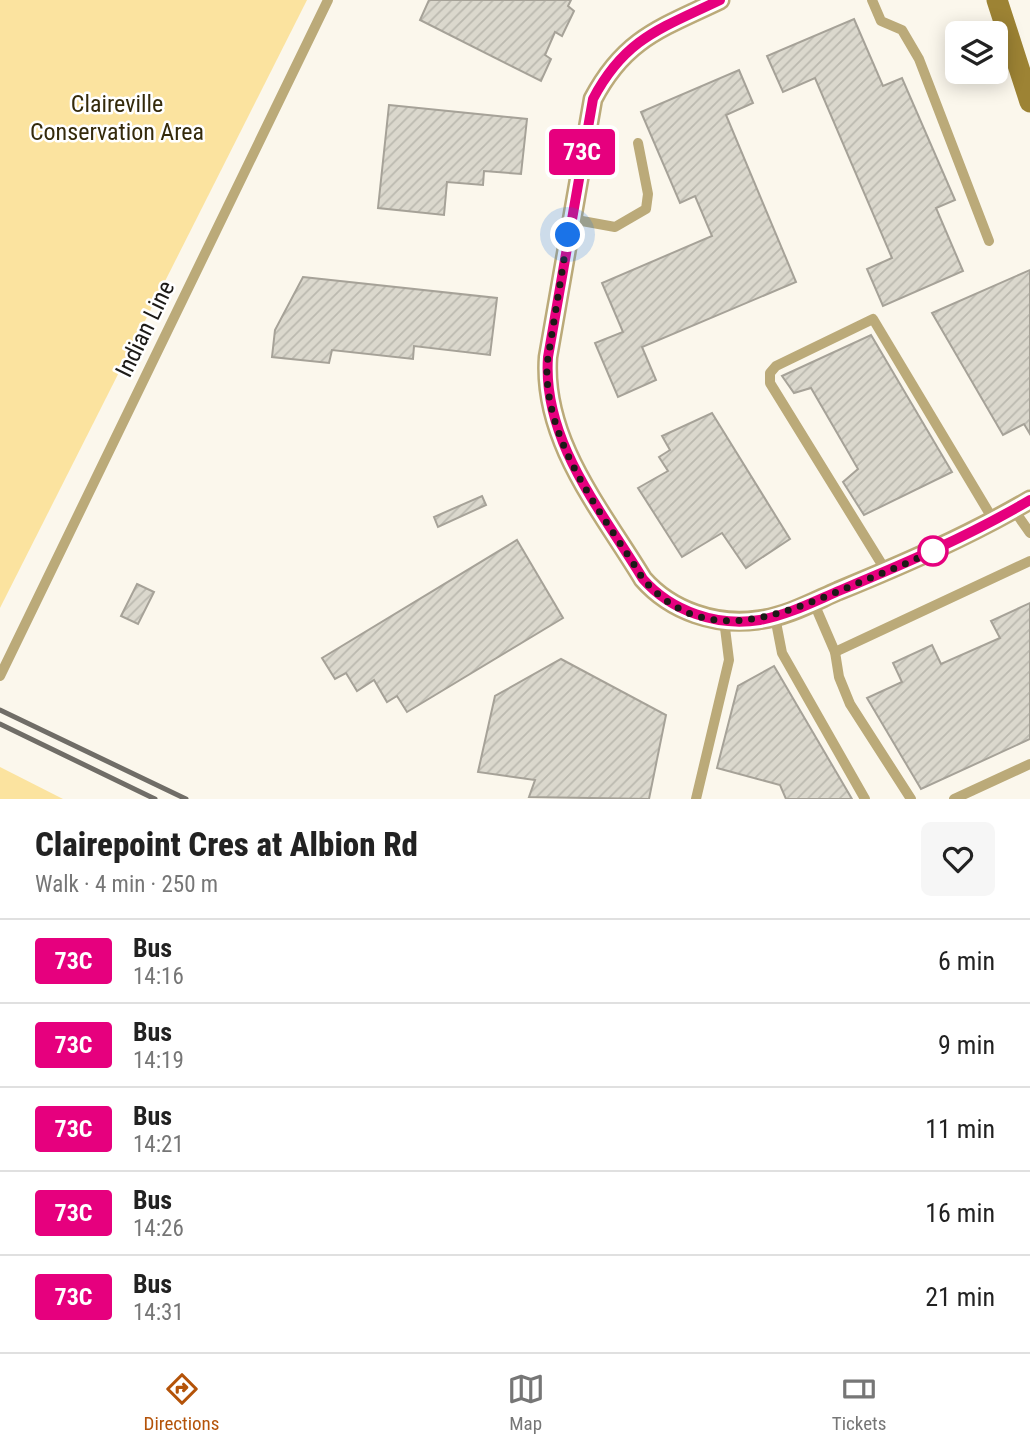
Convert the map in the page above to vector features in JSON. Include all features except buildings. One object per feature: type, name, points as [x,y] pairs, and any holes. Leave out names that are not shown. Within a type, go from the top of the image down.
[{"type":"main road","points":[[997,0],[1030,103]]},
{"type":"street","points":[[720,0],[632,46],[602,81],[593,99],[587,121],[547,379],[565,452],[643,579],[656,594],[690,612],[724,620],[775,617],[886,571],[995,521],[1022,505]]},
{"type":"lane","name":"Indian Line","points":[[1,674],[327,0]]},
{"type":"lane","points":[[872,0],[881,20],[902,30],[919,59],[989,241]]},
{"type":"lane","points":[[571,219],[615,227],[646,209],[648,194],[638,143]]},
{"type":"lane","points":[[886,571],[770,383],[770,373],[776,366],[873,319],[995,521]]},
{"type":"lane","points":[[1022,505],[1030,533]]},
{"type":"lane","points":[[835,652],[1030,561]]},
{"type":"lane","points":[[813,601],[835,652],[839,677],[850,704],[911,799]]},
{"type":"lane","points":[[775,617],[782,653],[865,799]]},
{"type":"lane","points":[[696,799],[729,660],[724,620]]},
{"type":"lane","points":[[954,799],[1030,764]]},
{"type":"green space","name":"Claireville Conservation Area","points":[[0,0],[307,0],[0,608]]},
{"type":"green space","points":[[0,767],[63,799],[0,799]]},
{"type":"railway","points":[[0,710],[186,799]]},
{"type":"railway","points":[[0,724],[155,799]]},
{"type":"bus line","name":"73C","points":[[720,0],[651,33],[632,46],[615,63],[593,99],[587,121],[548,357],[550,399],[565,452],[643,579],[656,594],[672,605],[706,617],[743,621],[775,617],[951,544],[1030,500]]},
{"type":"route","points":[[568,235],[547,364],[550,399],[565,452],[643,579],[656,594],[672,605],[706,617],[758,620],[794,610],[933,551]]}]
